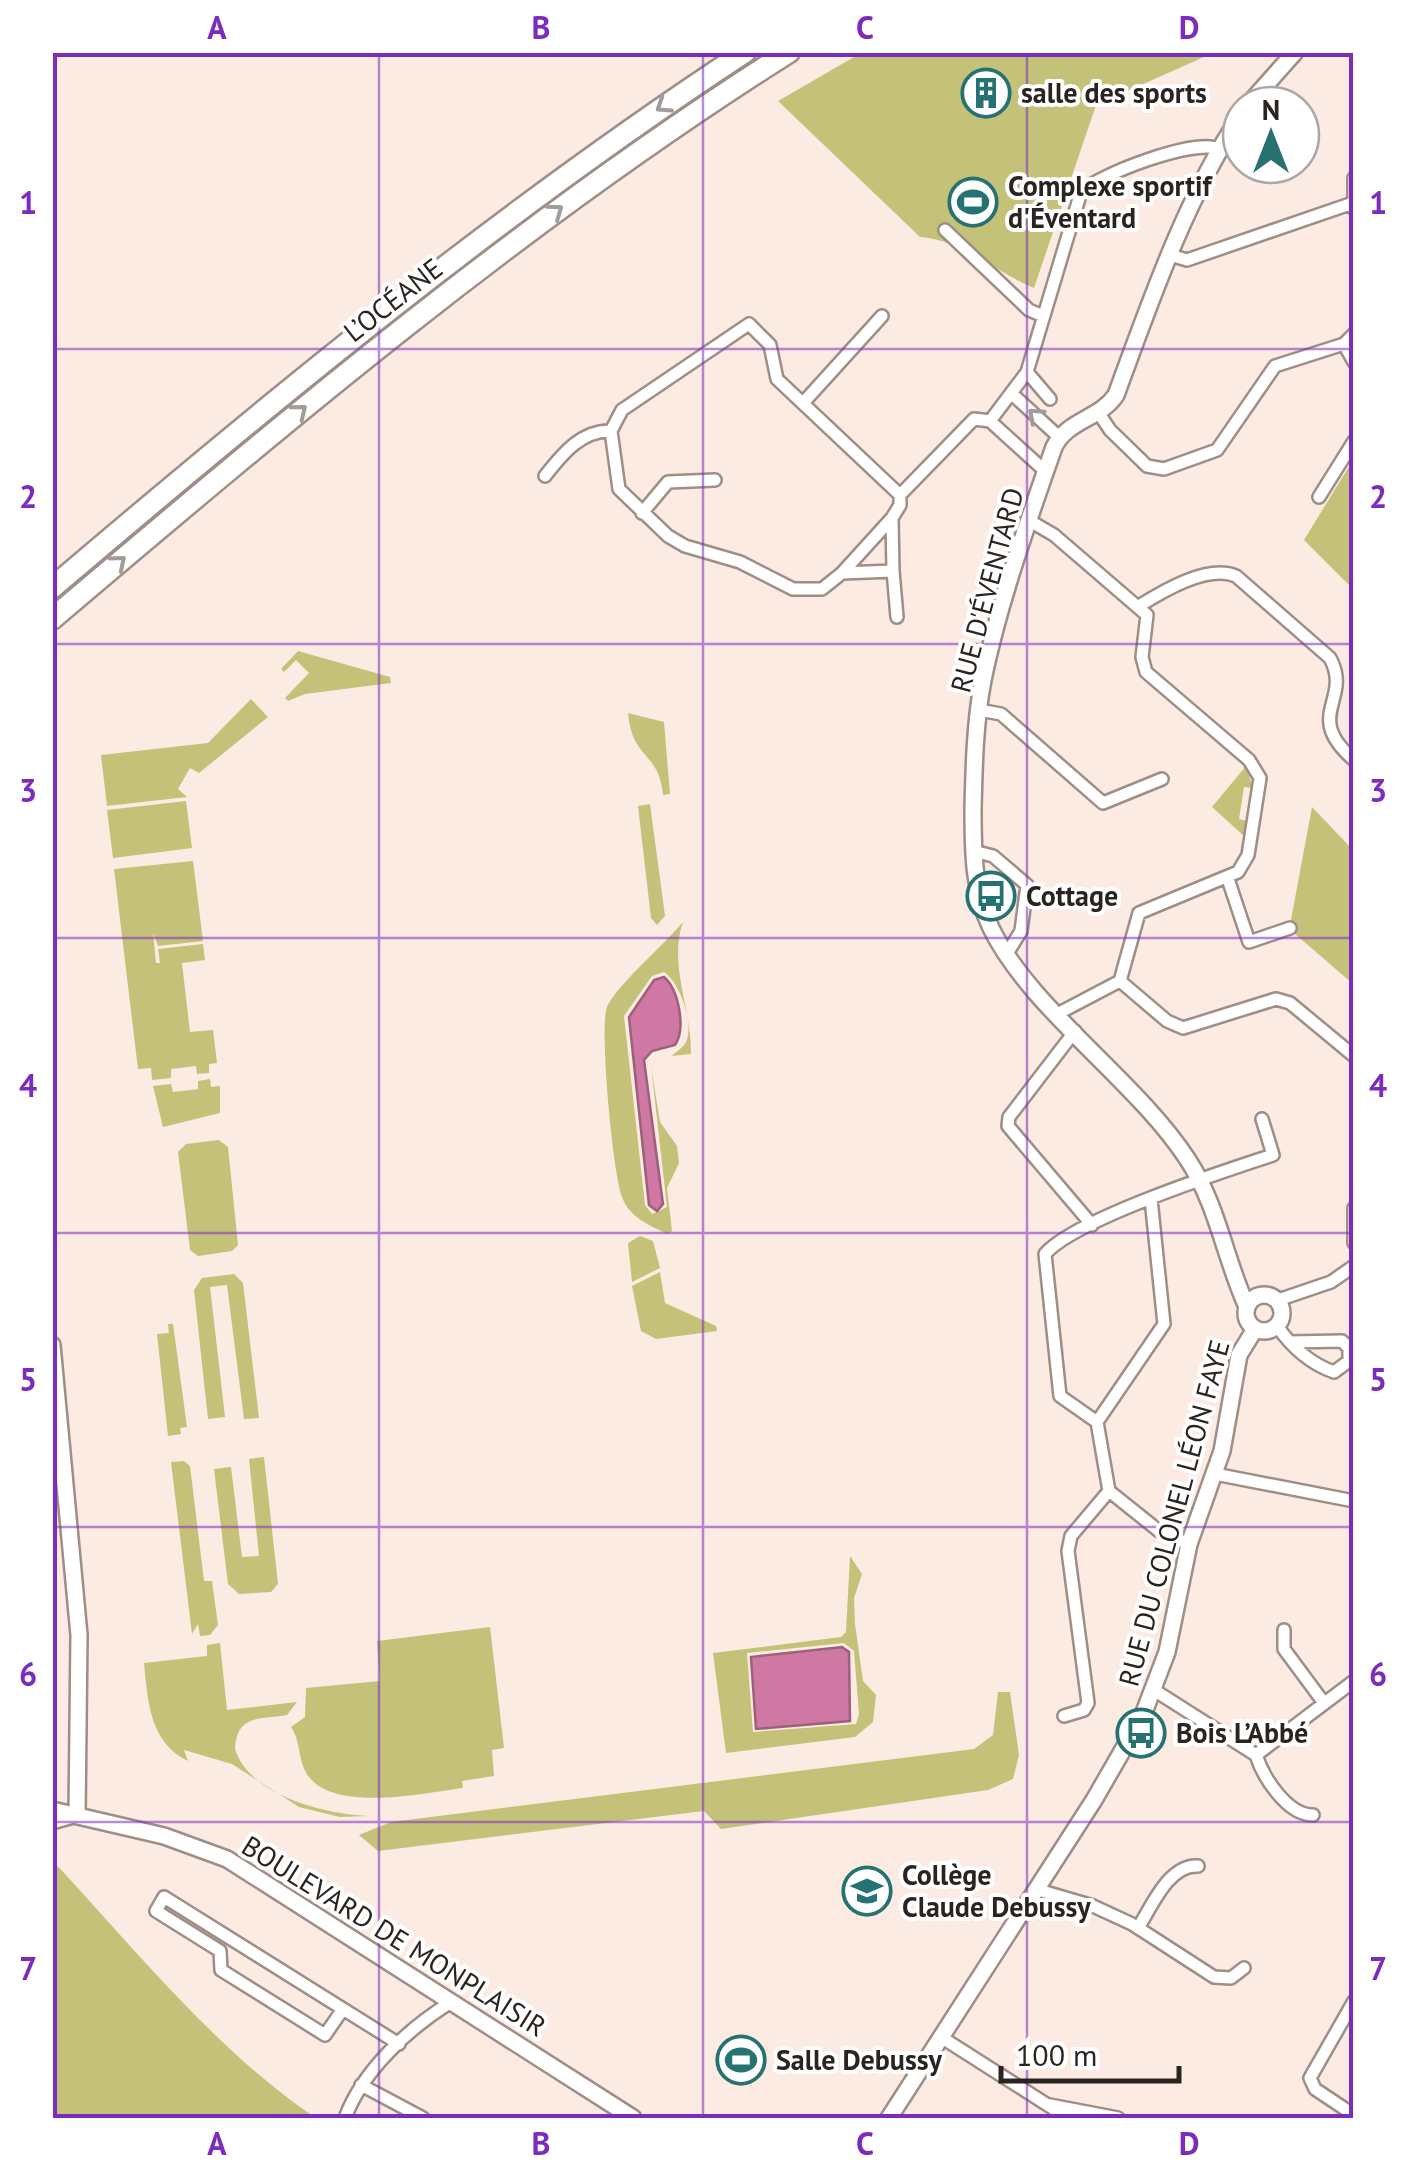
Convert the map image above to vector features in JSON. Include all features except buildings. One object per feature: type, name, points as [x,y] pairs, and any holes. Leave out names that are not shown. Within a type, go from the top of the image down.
[{"type":"highway","name":"L’OCÉANE","points":[[52,588],[200,462],[515,211],[744,52]]},
{"type":"highway","name":"L’OCÉANE","points":[[52,619],[224,473],[538,224],[635,153],[790,52]]},
{"type":"street","points":[[1266,85],[1295,52]]},
{"type":"street","points":[[990,421],[1026,372],[1081,192],[1093,180],[1201,144],[1219,149]]},
{"type":"street","points":[[1011,394],[1058,436],[1098,412],[1116,394],[1170,255],[1221,146]]},
{"type":"street","points":[[1170,255],[1187,260],[1352,207],[1354,178]]},
{"type":"street","points":[[945,230],[1030,310],[1043,316]]},
{"type":"street","points":[[803,404],[882,316]]},
{"type":"street","points":[[900,495],[777,379],[770,345],[749,324],[622,410],[611,431],[619,489],[642,513],[685,546],[732,559],[806,591],[822,589],[842,572],[892,518],[900,505],[900,495],[974,419],[990,421],[1046,471]]},
{"type":"street","points":[[1098,412],[1110,430],[1148,466],[1164,469],[1217,450],[1274,366],[1349,340],[1354,362]]},
{"type":"street","points":[[1026,372],[1050,398]]},
{"type":"street","points":[[545,476],[585,435],[611,431]]},
{"type":"street","name":"RUE D'ÉVENTARD","points":[[1058,436],[987,662],[980,710],[973,851],[991,929],[1059,1013],[1163,1126],[1199,1179],[1246,1299]]},
{"type":"street","points":[[1319,497],[1354,441]]},
{"type":"street","points":[[642,513],[668,482],[715,480]]},
{"type":"street","points":[[892,518],[897,617]]},
{"type":"street","points":[[1030,522],[1054,535],[1139,606],[1150,623],[1142,657],[1146,672],[1257,769],[1260,788],[1248,855],[1238,872],[1148,906],[1140,913],[1120,981],[1059,1013]]},
{"type":"street","points":[[842,572],[894,571]]},
{"type":"street","points":[[1139,606],[1161,592],[1217,572],[1236,576],[1330,658],[1336,678],[1328,731],[1334,743],[1354,760]]},
{"type":"street","points":[[980,710],[1001,714],[1104,803],[1162,779]]},
{"type":"street","points":[[973,851],[992,856],[1027,885],[1021,931],[1008,952]]},
{"type":"street","points":[[1228,878],[1250,942],[1290,928]]},
{"type":"street","points":[[1120,981],[1167,1021],[1183,1028],[1269,1000],[1283,1000],[1354,1056]]},
{"type":"street","points":[[1075,1030],[1009,1118],[1008,1126],[1092,1225]]},
{"type":"street","points":[[1098,1422],[1060,1396],[1044,1260],[1050,1248],[1092,1225],[1199,1179],[1273,1155],[1262,1120]]},
{"type":"street","points":[[1152,1199],[1164,1324],[1098,1422],[1110,1491],[1158,1531],[1189,1544]]},
{"type":"street","points":[[1354,1208],[1354,1243]]},
{"type":"street","points":[[1278,1300],[1331,1282],[1354,1266]]},
{"type":"street","points":[[1266,1294],[1278,1300],[1283,1314],[1278,1326],[1269,1331],[1255,1329],[1246,1318],[1246,1299],[1266,1294]]},
{"type":"street","points":[[1278,1326],[1290,1342],[1334,1372],[1349,1361],[1350,1348],[1342,1341],[1290,1342]]},
{"type":"street","name":"RUE DU COLONEL LÉON FAYE","points":[[889,2118],[1094,1800],[1154,1690],[1176,1614],[1189,1544],[1215,1474],[1238,1355],[1255,1329]]},
{"type":"street","points":[[52,1345],[79,1635],[77,1811],[52,1823]]},
{"type":"street","points":[[1215,1474],[1354,1500]]},
{"type":"street","points":[[1064,1716],[1084,1710],[1088,1703],[1068,1551],[1070,1536],[1110,1491]]},
{"type":"street","points":[[1284,1630],[1284,1649],[1324,1703]]},
{"type":"street","points":[[1256,1755],[1354,1680]]},
{"type":"street","points":[[1154,1690],[1256,1755],[1292,1809],[1312,1815]]},
{"type":"street","name":"BOULEVARD DE MONPLAISIR","points":[[52,1800],[227,1859],[633,2118]]},
{"type":"street","name":"BOULEVARD DE MONPLAISIR","points":[[52,1810],[77,1811]]},
{"type":"street","points":[[1138,1928],[1174,1874],[1185,1866],[1198,1866]]},
{"type":"street","points":[[1035,1889],[1093,1906],[1138,1928],[1214,1977],[1231,1978],[1244,1968]]},
{"type":"street","points":[[342,2009],[326,2035],[221,1970],[220,1951],[156,1912],[164,1897],[399,2044]]},
{"type":"street","points":[[1354,2001],[1310,2078],[1315,2089],[1354,2115]]},
{"type":"street","points":[[346,2118],[361,2084],[399,2044],[451,2002]]},
{"type":"street","points":[[941,2037],[1068,2118]]},
{"type":"street","points":[[361,2084],[423,2118]]},
{"type":"street","points":[[1046,2104],[1118,2118]]},
{"type":"shaded area","name":"Complexe sportif d'Éventard","points":[[861,53],[1213,53],[1096,105],[1034,288],[964,250],[920,237],[778,101]]},
{"type":"shaded area","points":[[1353,460],[1353,589],[1304,540]]},
{"type":"shaded area","points":[[298,651],[390,677],[391,683],[305,694],[288,701],[285,698],[309,673],[296,660],[284,672],[281,669]]},
{"type":"shaded area","points":[[251,699],[268,717],[199,773],[190,768],[178,789],[187,797],[107,806],[101,755],[208,743]]},
{"type":"shaded area","points":[[628,713],[664,722],[670,794],[663,795],[656,770],[630,728]]},
{"type":"shaded area","points":[[1246,766],[1253,788],[1244,787],[1239,819],[1247,821],[1244,836],[1212,807]]},
{"type":"shaded area","points":[[186,801],[192,848],[113,858],[107,810]]},
{"type":"shaded area","points":[[650,804],[665,916],[657,925],[651,918],[638,806]]},
{"type":"shaded area","points":[[1312,807],[1353,850],[1353,984],[1294,933],[1291,920]]},
{"type":"shaded area","points":[[193,861],[203,941],[158,946],[153,933],[156,963],[160,963],[158,949],[203,944],[205,960],[182,963],[190,1032],[213,1030],[217,1063],[209,1064],[209,1073],[197,1074],[196,1066],[171,1069],[171,1078],[152,1080],[151,1068],[138,1069],[114,869]]},
{"type":"shaded area","points":[[683,922],[678,954],[686,1010],[680,993],[664,972],[652,976],[624,1016],[645,1205],[652,1214],[667,1207],[651,1066],[660,1122],[677,1146],[679,1163],[667,1188],[672,1231],[668,1234],[635,1215],[622,1197],[608,1101],[607,1007]]},
{"type":"shaded area","points":[[664,977],[677,1000],[680,1029],[675,1045],[652,1051],[644,1060],[663,1204],[657,1211],[649,1205],[629,1017],[654,980]]},
{"type":"shaded area","points":[[688,1018],[690,1037],[691,1054],[672,1056],[684,1045]]},
{"type":"shaded area","points":[[210,1079],[211,1087],[220,1086],[220,1113],[163,1127],[153,1086],[171,1084],[173,1092],[198,1089],[198,1081]]},
{"type":"shaded area","points":[[219,1140],[228,1147],[238,1245],[232,1251],[198,1256],[190,1250],[178,1152],[186,1144]]},
{"type":"shaded area","points":[[640,1236],[653,1241],[660,1268],[632,1282],[628,1243]]},
{"type":"shaded area","points":[[660,1272],[665,1303],[716,1326],[717,1331],[656,1339],[641,1331],[632,1286]]},
{"type":"shaded area","points":[[234,1274],[243,1283],[259,1418],[244,1419],[227,1285],[210,1287],[225,1417],[208,1419],[194,1290],[202,1278]]},
{"type":"shaded area","points":[[168,1324],[173,1324],[187,1427],[180,1428],[181,1434],[168,1436],[157,1334],[169,1333]]},
{"type":"shaded area","points":[[264,1457],[278,1584],[271,1592],[239,1594],[228,1584],[214,1469],[231,1467],[242,1557],[259,1556],[249,1459]]},
{"type":"shaded area","points":[[184,1461],[190,1466],[204,1581],[212,1581],[218,1625],[210,1635],[200,1636],[198,1624],[192,1634],[171,1462]]},
{"type":"shaded area","points":[[850,1556],[862,1574],[854,1598],[855,1624],[863,1681],[876,1695],[873,1722],[855,1737],[726,1753],[713,1653],[841,1637],[846,1632]],"holes":[[[844,1643],[854,1651],[859,1714],[856,1724],[753,1732],[747,1653]]]},
{"type":"shaded area","points":[[490,1627],[504,1748],[492,1750],[494,1776],[462,1781],[463,1788],[382,1798],[340,1795],[310,1778],[291,1727],[305,1717],[306,1688],[380,1681],[377,1641]]},
{"type":"shaded area","points":[[220,1643],[227,1710],[297,1702],[287,1715],[252,1720],[240,1729],[235,1749],[243,1765],[264,1785],[232,1764],[184,1750],[188,1761],[165,1743],[153,1719],[144,1663],[207,1656],[207,1645]]},
{"type":"shaded area","points":[[842,1647],[849,1652],[850,1721],[756,1729],[751,1657]]},
{"type":"shaded area","points":[[998,1692],[1010,1692],[1019,1755],[1013,1779],[988,1790],[721,1829],[704,1811],[378,1851],[359,1835],[391,1822],[974,1749],[993,1735]]},
{"type":"shaded area","points":[[275,1792],[311,1806],[368,1816],[340,1817],[299,1807]]},
{"type":"shaded area","points":[[52,1860],[210,2030],[316,2118],[53,2118]]},
{"type":"place","name":"salle des sports","points":[[986,93]]},
{"type":"place","name":"Complexe sportif d'Éventard","points":[[973,202]]},
{"type":"place","name":"Cottage","points":[[991,896]]},
{"type":"place","name":"Bois L’Abbé","points":[[1141,1733]]},
{"type":"place","name":"Collège Claude Debussy","points":[[867,1891]]},
{"type":"place","name":"Salle Debussy","points":[[741,2060]]}]
